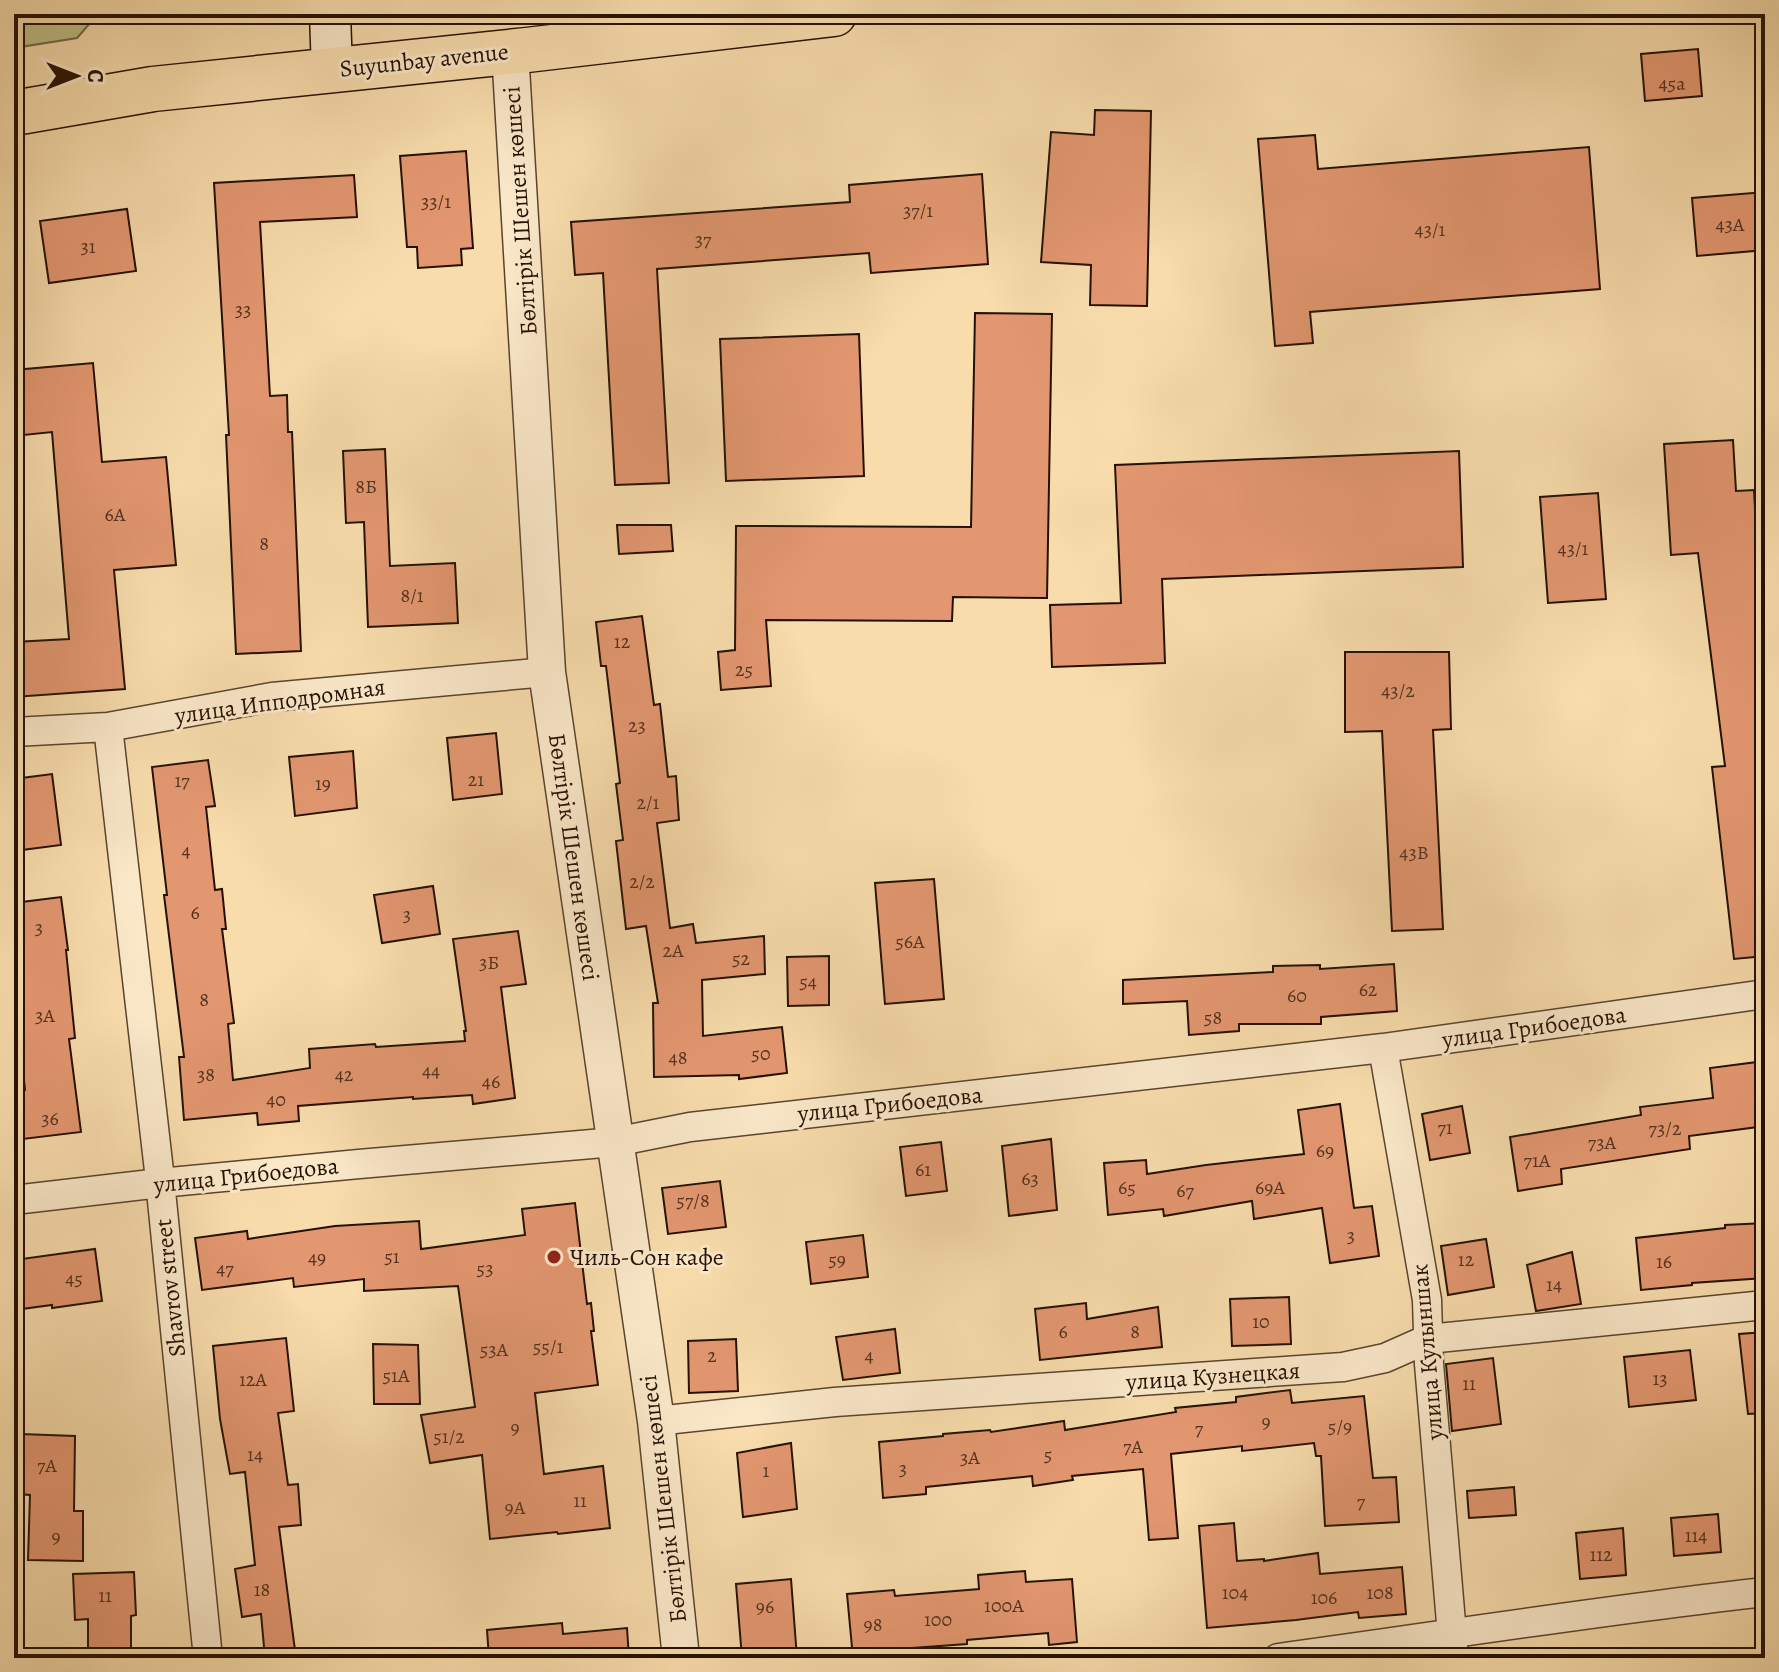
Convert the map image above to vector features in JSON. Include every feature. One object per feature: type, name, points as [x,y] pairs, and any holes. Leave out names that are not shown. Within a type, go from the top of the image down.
[{"type":"main road","points":[[330,14],[332,70]]},
{"type":"main road","name":"Suyunbay avenue","points":[[14,113],[153,89],[834,14]]},
{"type":"street","name":"Бөлтірік Шешен көшесі","points":[[510,51],[547,672],[656,1421],[681,1658]]},
{"type":"street","name":"улица Ипподромная","points":[[14,732],[108,727],[272,697],[547,672]]},
{"type":"street","name":"Shavrov street","points":[[108,727],[160,1183],[208,1658]]},
{"type":"street","name":"улица Грибоедова","points":[[14,1200],[160,1183],[615,1142],[690,1127],[1383,1048],[1765,994]]},
{"type":"street","name":"улица Кулыншак","points":[[1383,1048],[1427,1300],[1453,1646]]},
{"type":"street","name":"улица Кузнецкая","points":[[656,1421],[835,1402],[1343,1367],[1385,1358],[1428,1339],[1765,1305]]},
{"type":"street","points":[[1278,1658],[1453,1646],[1519,1623],[1765,1592]]},
{"type":"green space","points":[[36,14],[98,14],[77,38],[14,48],[14,18]]},
{"type":"building","points":[[1698,49],[1702,96],[1645,101],[1641,54]]},
{"type":"building","points":[[1095,110],[1151,111],[1147,306],[1090,305],[1091,265],[1041,262],[1051,132],[1094,135]]},
{"type":"building","points":[[1315,135],[1318,169],[1589,147],[1600,289],[1310,312],[1313,343],[1275,346],[1258,139]]},
{"type":"building","points":[[466,151],[473,248],[461,249],[462,265],[418,268],[417,247],[407,247],[400,156]]},
{"type":"building","points":[[982,174],[988,264],[871,273],[869,253],[657,269],[669,483],[615,485],[603,273],[575,275],[571,222],[850,202],[849,185]]},
{"type":"building","points":[[354,175],[357,217],[260,222],[270,396],[287,395],[288,432],[292,432],[301,651],[236,654],[226,435],[229,435],[214,183]]},
{"type":"building","points":[[1765,192],[1765,250],[1697,256],[1692,198]]},
{"type":"building","points":[[127,209],[136,271],[49,283],[40,221]]},
{"type":"building","points":[[975,313],[1052,314],[1047,598],[953,597],[952,621],[766,620],[771,686],[721,690],[718,652],[735,650],[736,526],[971,527]]},
{"type":"building","points":[[859,334],[864,476],[726,481],[720,339]]},
{"type":"building","points":[[93,363],[102,462],[166,457],[176,565],[114,570],[125,689],[14,697],[14,642],[69,639],[52,432],[14,436],[14,370]]},
{"type":"building","points":[[1733,440],[1736,491],[1754,490],[1765,611],[1765,956],[1734,959],[1712,767],[1725,766],[1698,553],[1671,555],[1664,444]]},
{"type":"building","points":[[385,449],[390,566],[455,563],[458,623],[368,627],[364,522],[346,523],[343,451]]},
{"type":"building","points":[[1459,451],[1463,567],[1162,579],[1165,663],[1052,667],[1050,605],[1121,603],[1115,465]]},
{"type":"building","points":[[1598,493],[1606,599],[1548,603],[1540,497]]},
{"type":"building","points":[[617,525],[671,525],[673,551],[619,554]]},
{"type":"building","points":[[642,616],[654,705],[660,704],[668,777],[676,776],[679,820],[657,823],[670,928],[693,924],[696,943],[764,936],[765,974],[702,980],[703,1036],[782,1027],[787,1073],[739,1079],[739,1075],[654,1077],[653,1003],[658,1003],[646,926],[626,929],[616,841],[623,840],[616,784],[620,783],[606,666],[601,666],[596,622]]},
{"type":"building","points":[[1345,652],[1449,652],[1451,729],[1433,730],[1443,929],[1392,931],[1382,731],[1345,732]]},
{"type":"building","points":[[496,733],[502,794],[453,800],[447,738]]},
{"type":"building","points":[[353,751],[357,808],[295,816],[289,757]]},
{"type":"building","points":[[208,760],[215,806],[206,807],[215,890],[222,889],[226,929],[222,929],[234,1023],[228,1024],[233,1080],[310,1068],[309,1049],[465,1041],[453,939],[518,931],[526,984],[501,987],[515,1098],[473,1104],[472,1095],[413,1097],[298,1106],[299,1121],[258,1125],[257,1113],[184,1120],[179,1057],[184,1057],[152,767]]},
{"type":"building","points":[[52,774],[61,845],[14,851],[14,779]]},
{"type":"building","points":[[934,879],[944,999],[885,1004],[875,883]]},
{"type":"building","points":[[433,886],[440,934],[382,943],[374,895]]},
{"type":"building","points":[[61,897],[75,1038],[69,1039],[81,1132],[23,1139],[17,1091],[25,1090],[14,991],[14,903]]},
{"type":"building","points":[[829,956],[829,1005],[788,1006],[787,957]]},
{"type":"building","points":[[1394,964],[1397,1011],[1321,1017],[1321,1024],[1239,1024],[1239,1031],[1189,1035],[1187,1001],[1123,1004],[1123,980],[1273,972],[1273,966],[1320,965],[1320,969]]},
{"type":"building","points":[[1765,1061],[1765,1126],[1689,1136],[1690,1149],[1561,1169],[1562,1184],[1518,1191],[1510,1137],[1641,1115],[1640,1107],[1713,1098],[1710,1068]]},
{"type":"building","points":[[1340,1104],[1354,1208],[1372,1206],[1379,1256],[1330,1263],[1322,1208],[1254,1219],[1252,1201],[1164,1216],[1163,1209],[1108,1215],[1104,1163],[1146,1160],[1147,1174],[1304,1154],[1298,1110]]},
{"type":"building","points":[[1462,1106],[1470,1153],[1430,1160],[1422,1114]]},
{"type":"building","points":[[1051,1139],[1057,1210],[1009,1216],[1002,1146]]},
{"type":"building","points":[[941,1142],[947,1191],[906,1196],[900,1147]]},
{"type":"building","points":[[720,1181],[726,1227],[668,1234],[662,1188]]},
{"type":"building","points":[[575,1203],[587,1304],[591,1303],[598,1385],[535,1393],[544,1474],[603,1466],[610,1528],[490,1539],[482,1455],[430,1463],[421,1415],[475,1407],[458,1286],[364,1291],[364,1279],[294,1287],[293,1278],[202,1290],[195,1238],[247,1231],[248,1239],[335,1226],[419,1221],[421,1249],[525,1235],[522,1209]]},
{"type":"building","points":[[1765,1223],[1765,1278],[1641,1290],[1636,1238],[1725,1228],[1725,1225]]},
{"type":"building","points":[[863,1235],[868,1277],[811,1284],[806,1242]]},
{"type":"building","points":[[1486,1239],[1494,1287],[1448,1295],[1441,1246]]},
{"type":"building","points":[[95,1249],[102,1301],[14,1310],[14,1260]]},
{"type":"building","points":[[1572,1252],[1581,1304],[1536,1311],[1527,1265]]},
{"type":"building","points":[[1289,1297],[1291,1344],[1232,1346],[1230,1299]]},
{"type":"building","points":[[1086,1303],[1087,1319],[1158,1307],[1162,1347],[1040,1360],[1035,1309]]},
{"type":"building","points":[[895,1329],[900,1373],[843,1380],[836,1337]]},
{"type":"building","points":[[1765,1332],[1765,1413],[1748,1414],[1739,1334]]},
{"type":"building","points":[[286,1338],[294,1411],[278,1413],[288,1485],[298,1484],[301,1525],[279,1527],[296,1658],[265,1658],[261,1614],[242,1617],[235,1569],[255,1565],[245,1472],[230,1474],[220,1419],[213,1346]]},
{"type":"building","points":[[736,1339],[738,1391],[689,1393],[688,1341]]},
{"type":"building","points":[[373,1344],[418,1345],[420,1404],[374,1404]]},
{"type":"building","points":[[1690,1350],[1696,1400],[1629,1407],[1624,1357]]},
{"type":"building","points":[[1493,1358],[1501,1424],[1452,1431],[1446,1364]]},
{"type":"building","points":[[1290,1390],[1292,1403],[1364,1396],[1373,1478],[1396,1477],[1399,1522],[1325,1526],[1321,1456],[1316,1456],[1314,1443],[1242,1451],[1242,1446],[1171,1454],[1178,1538],[1149,1540],[1143,1469],[1072,1476],[1073,1480],[1033,1486],[1032,1476],[926,1487],[926,1494],[883,1498],[879,1442],[991,1432],[1064,1421],[1065,1430],[1176,1412],[1175,1408],[1236,1402],[1236,1397]]},
{"type":"building","points":[[21,1434],[75,1436],[74,1511],[83,1511],[83,1561],[28,1560],[30,1495],[18,1494]]},
{"type":"building","points":[[791,1443],[797,1509],[743,1517],[737,1453]]},
{"type":"building","points":[[1514,1487],[1516,1515],[1469,1518],[1467,1491]]},
{"type":"building","points":[[1718,1514],[1721,1552],[1674,1556],[1671,1518]]},
{"type":"building","points":[[1234,1523],[1237,1561],[1264,1561],[1318,1553],[1320,1574],[1402,1567],[1406,1614],[1359,1618],[1358,1612],[1207,1628],[1199,1526]]},
{"type":"building","points":[[1623,1528],[1626,1575],[1580,1579],[1576,1533]]},
{"type":"building","points":[[1025,1571],[1026,1582],[1072,1579],[1077,1642],[1049,1645],[1048,1633],[967,1640],[967,1644],[899,1649],[899,1654],[853,1658],[847,1594],[894,1590],[895,1596],[979,1589],[978,1575]]},
{"type":"building","points":[[134,1572],[136,1615],[131,1616],[131,1658],[88,1658],[88,1619],[75,1620],[73,1574]]},
{"type":"building","points":[[791,1579],[797,1658],[742,1658],[736,1584]]},
{"type":"building","points":[[562,1623],[563,1634],[627,1628],[629,1658],[489,1658],[487,1630]]},
{"type":"place","name":"Чиль-Сон кафе","points":[[554,1257]]}]
